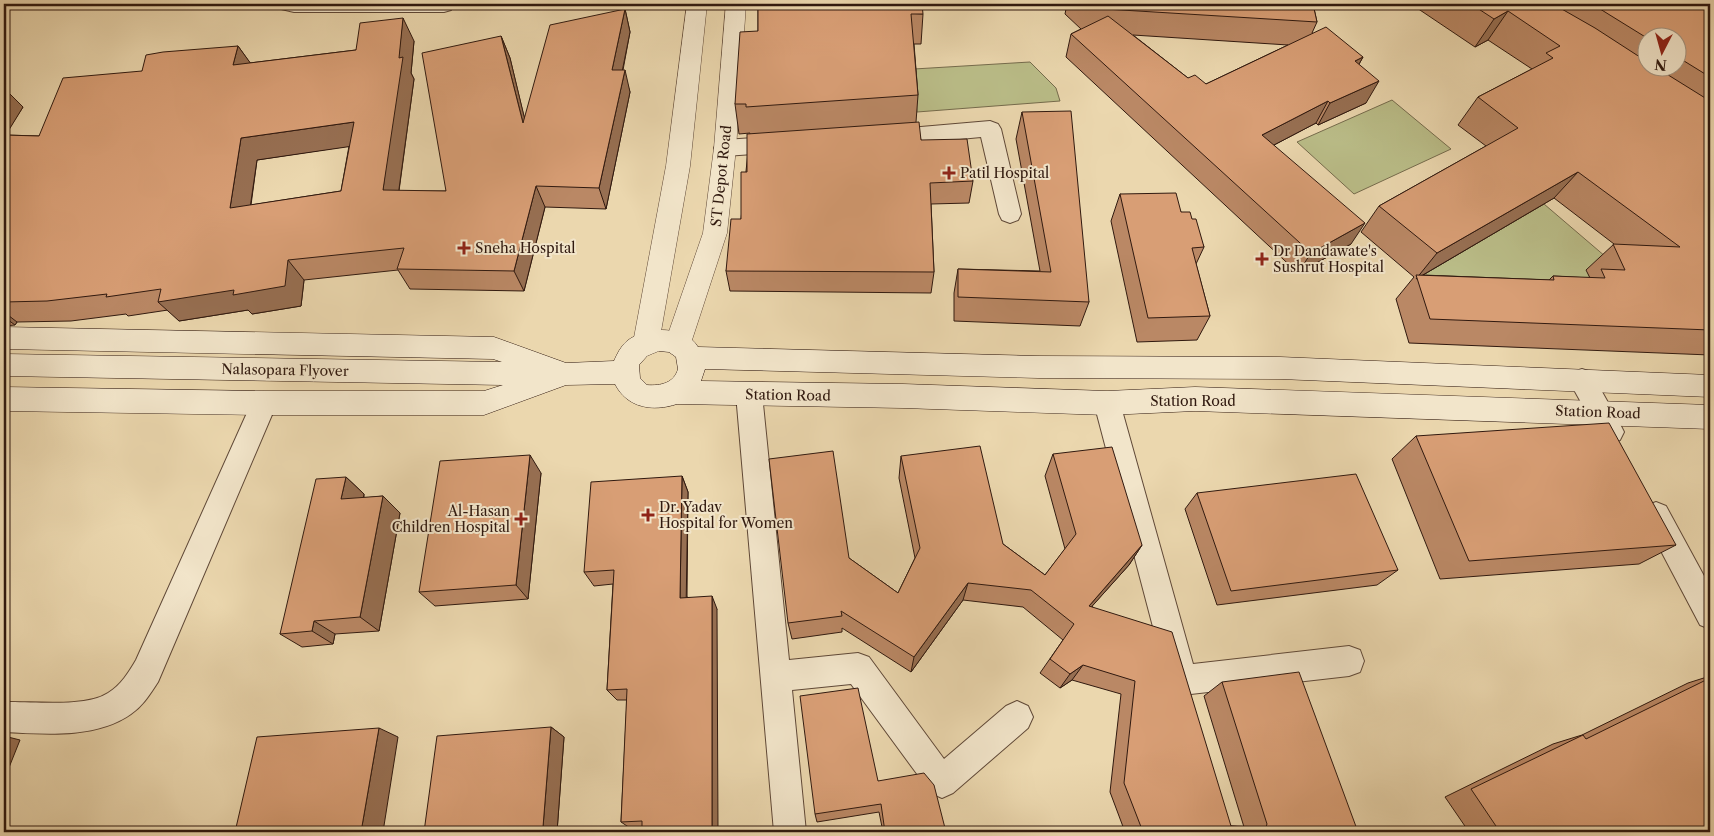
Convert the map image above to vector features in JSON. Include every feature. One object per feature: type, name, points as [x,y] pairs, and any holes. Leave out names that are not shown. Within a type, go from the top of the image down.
[{"type":"main road","points":[[646,343],[678,166],[697,4]]},
{"type":"main road","name":"ST Depot Road","points":[[685,350],[715,233],[725,148],[736,4]]},
{"type":"main road","points":[[4,338],[494,348],[566,374]]},
{"type":"main road","points":[[685,350],[693,367],[691,377],[676,392],[660,397],[643,396],[634,391],[628,384],[624,372],[628,357],[646,343],[668,340],[685,350],[1029,367],[1335,370],[1710,386]]},
{"type":"main road","name":"Nalasopara Flyover","points":[[4,365],[566,374]]},
{"type":"main road","points":[[1335,370],[1345,403]]},
{"type":"main road","points":[[4,399],[264,403],[484,403],[566,374],[624,372]]},
{"type":"main road","name":"Station Road","points":[[676,392],[903,396],[1107,403],[1195,399],[1710,416]]},
{"type":"street","points":[[284,4],[294,6],[444,6]]},
{"type":"street","points":[[868,139],[990,129],[1010,214]]},
{"type":"street","points":[[725,148],[801,143]]},
{"type":"street","points":[[1582,380],[1623,455]]},
{"type":"street","points":[[749,394],[790,832]]},
{"type":"street","points":[[4,717],[76,717],[107,710],[130,695],[147,671],[264,403]]},
{"type":"street","points":[[1107,403],[1186,694],[1349,660]]},
{"type":"street","points":[[1646,497],[1710,615]]},
{"type":"street","points":[[775,676],[858,668],[942,782],[1017,716]]},
{"type":"green space","points":[[1030,62],[1056,88],[1060,101],[917,112],[914,69]]},
{"type":"green space","points":[[1392,100],[1451,149],[1354,194],[1297,142]]},
{"type":"green space","points":[[1544,204],[1606,257],[1587,270],[1597,295],[1416,279]]},
{"type":"building","points":[[758,4],[922,4],[923,14],[911,14],[918,95],[746,107],[746,104],[735,104],[740,32],[758,31]]},
{"type":"building","points":[[1084,4],[1313,4],[1317,22],[1089,8]]},
{"type":"building","points":[[1471,4],[1553,4],[1636,55],[1636,78],[1673,78],[1710,101],[1710,330],[1430,319],[1416,275],[1554,280],[1553,276],[1605,278],[1601,269],[1625,270],[1613,244],[1680,247],[1578,172],[1437,253],[1379,206],[1518,128],[1478,97],[1553,58],[1546,53],[1560,46],[1508,11],[1494,19]]},
{"type":"building","points":[[1592,4],[1695,4],[1710,13],[1710,77],[1686,62],[1686,28],[1636,28],[1636,31]]},
{"type":"building","points":[[625,9],[612,70],[625,70],[599,188],[536,186],[514,271],[397,269],[404,248],[288,260],[285,286],[233,295],[234,290],[158,302],[161,289],[106,297],[107,294],[47,301],[4,302],[4,211],[6,207],[4,207],[4,135],[39,136],[63,78],[142,71],[146,55],[163,52],[238,46],[233,65],[356,50],[360,23],[403,18],[399,58],[403,57],[383,190],[446,191],[422,53],[501,36],[523,123],[550,25]],"holes":[[[354,122],[341,191],[230,208],[241,138]]]},
{"type":"building","points":[[1108,16],[1188,78],[1195,75],[1206,84],[1326,27],[1363,57],[1355,61],[1379,81],[1330,103],[1328,101],[1262,135],[1365,223],[1311,253],[1071,34]]},
{"type":"building","points":[[1071,111],[1089,302],[958,297],[958,269],[1051,272],[1022,112]]},
{"type":"building","points":[[919,122],[921,140],[967,139],[973,181],[930,183],[934,272],[726,271],[731,219],[741,219],[741,172],[747,172],[747,134]]},
{"type":"building","points":[[1176,193],[1181,212],[1190,212],[1192,219],[1196,219],[1204,247],[1192,248],[1210,316],[1148,318],[1120,194]]},
{"type":"building","points":[[1609,423],[1676,545],[1469,561],[1416,436]]},
{"type":"building","points":[[980,446],[1003,544],[1045,575],[1076,534],[1053,454],[1112,447],[1142,545],[1089,606],[1172,632],[1231,826],[1266,827],[1267,824],[1222,682],[1299,672],[1358,832],[1143,832],[1124,783],[1135,681],[1083,665],[1070,674],[1050,659],[1074,624],[1031,590],[968,583],[914,657],[841,611],[842,616],[788,623],[769,459],[833,451],[849,558],[898,593],[920,548],[901,456]]},
{"type":"building","points":[[530,455],[516,585],[419,592],[440,461]]},
{"type":"building","points":[[1356,474],[1398,570],[1231,591],[1197,493]]},
{"type":"building","points":[[682,476],[680,598],[712,596],[712,832],[642,832],[642,821],[621,822],[627,689],[607,690],[614,570],[584,572],[591,482]]},
{"type":"building","points":[[346,477],[341,499],[383,496],[360,617],[314,621],[312,631],[280,634],[316,479]]},
{"type":"building","points":[[1710,678],[1710,832],[1500,832],[1471,789],[1583,735],[1586,739]]},
{"type":"building","points":[[858,688],[878,781],[924,773],[934,785],[946,832],[885,832],[881,804],[815,814],[800,696]]},
{"type":"building","points":[[551,727],[543,827],[481,832],[424,832],[437,736]]},
{"type":"building","points":[[379,728],[361,832],[235,832],[257,737]]},
{"type":"place","name":"Patil Hospital","points":[[949,173]]},
{"type":"place","name":"Sneha Hospital","points":[[464,248]]},
{"type":"place","name":"Dr Dandawate's Sushrut Hospital","points":[[1262,259]]},
{"type":"place","name":"Dr. Yadav Hospital for Women","points":[[648,515]]},
{"type":"place","name":"Al-Hasan Children Hospital","points":[[521,519]]}]
